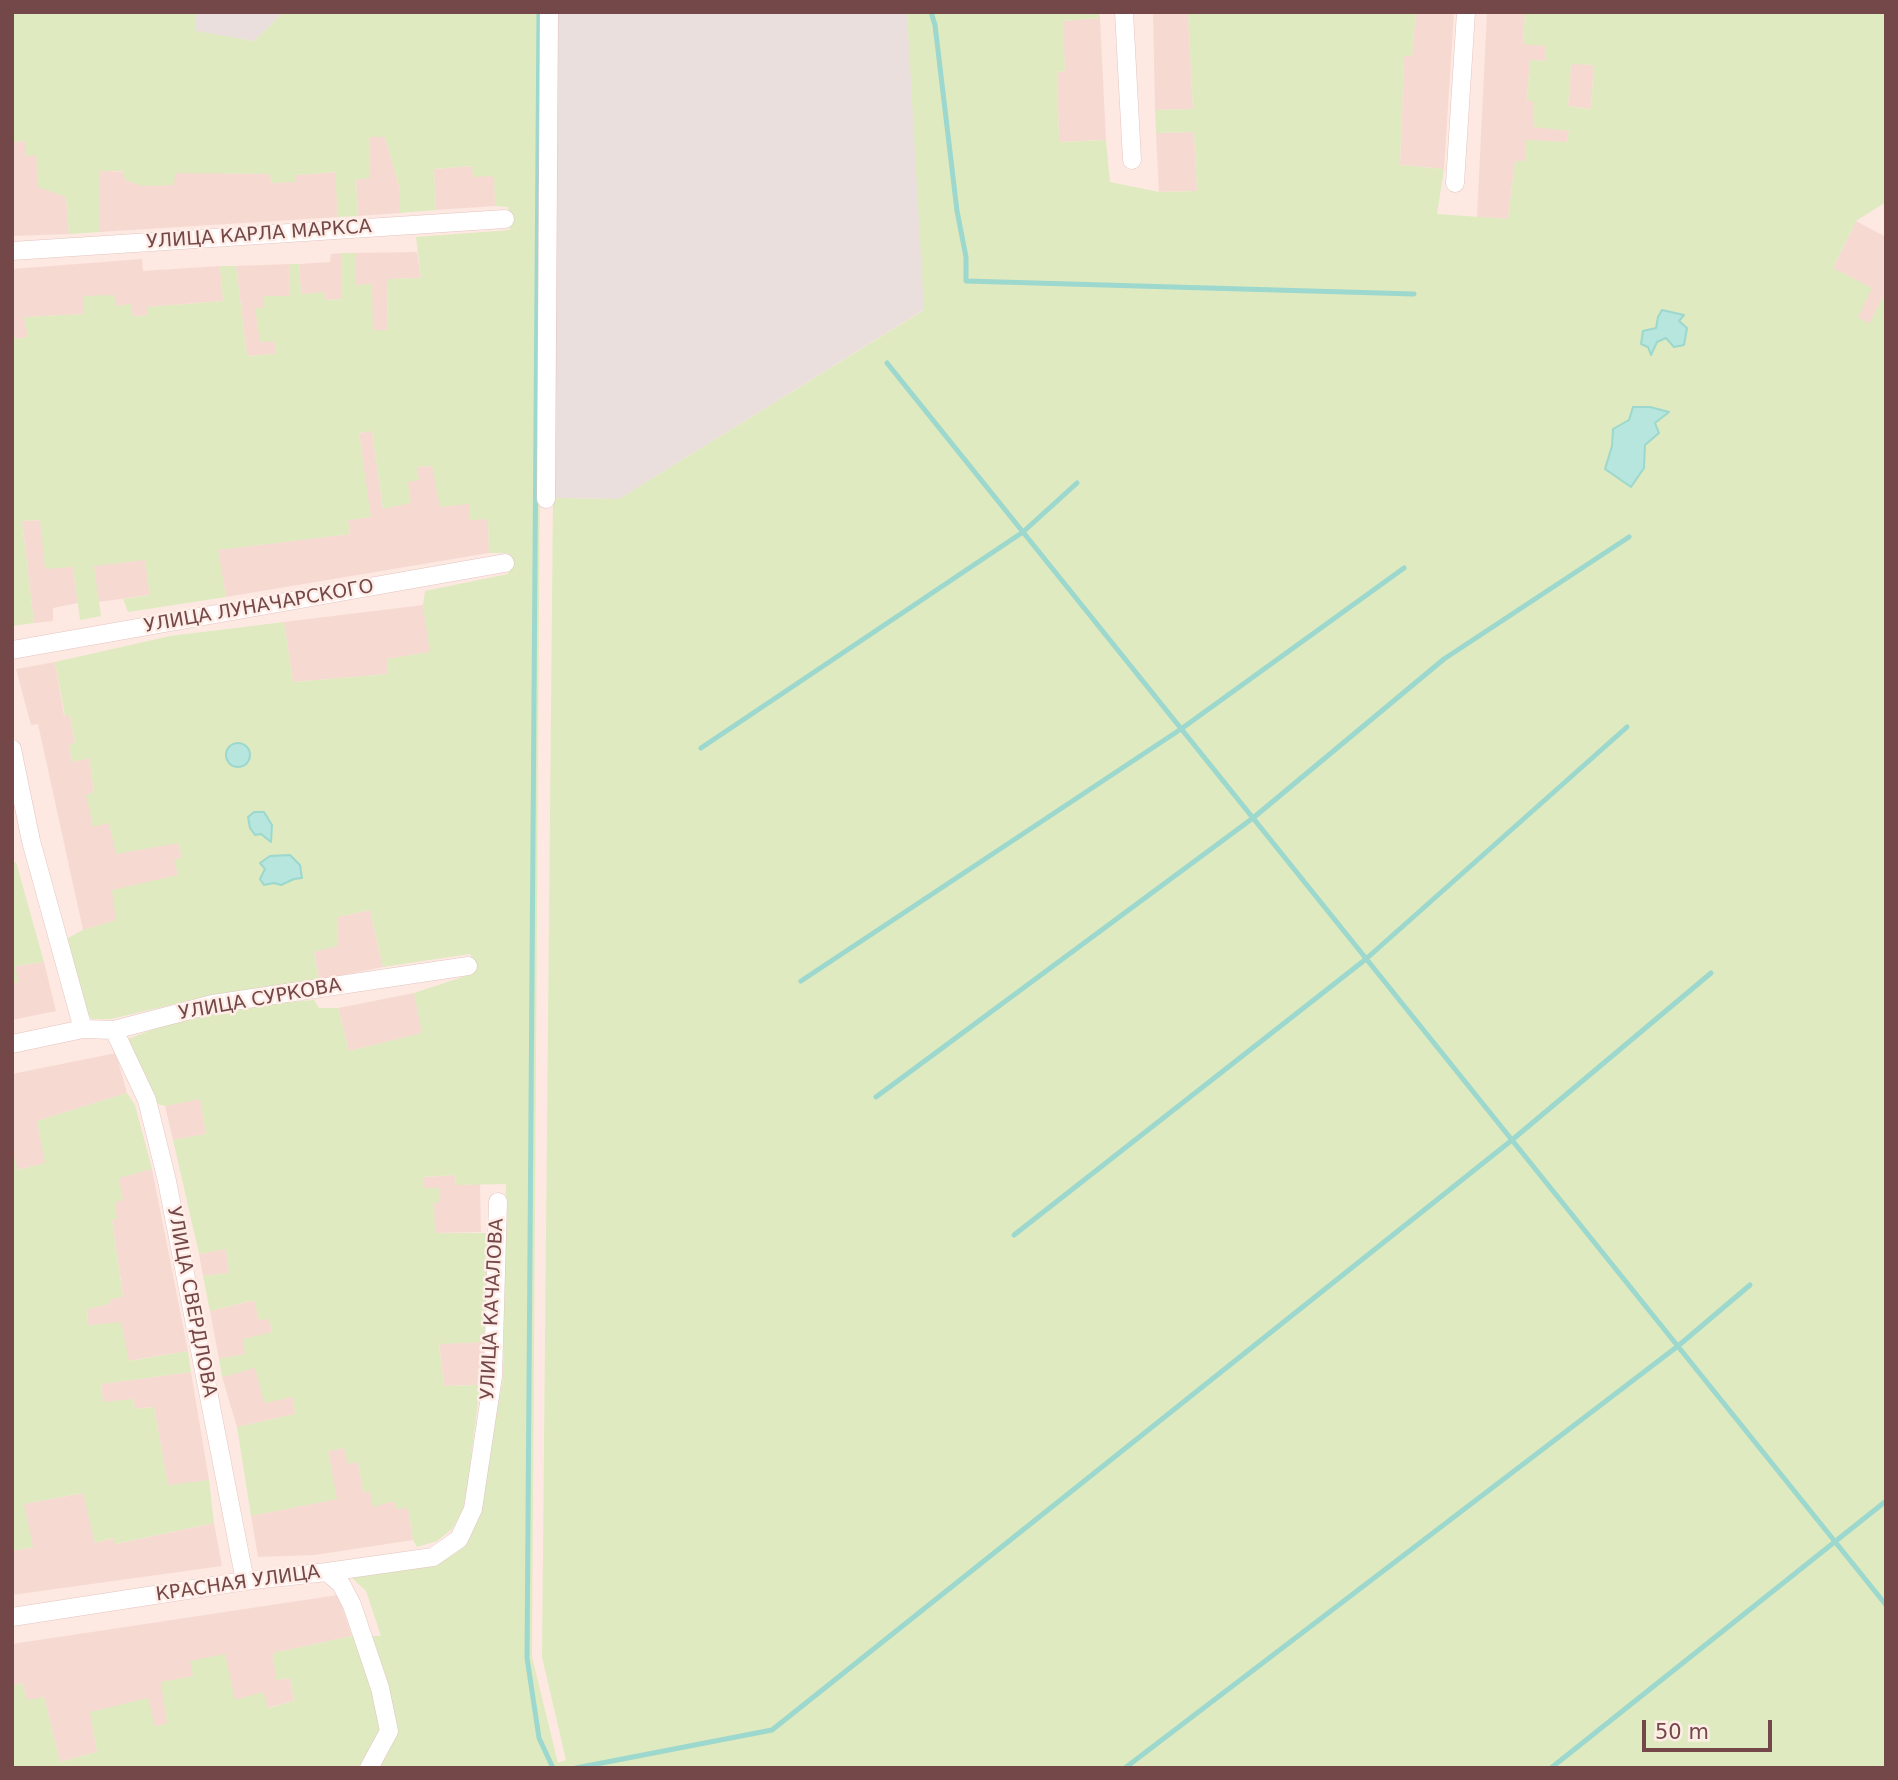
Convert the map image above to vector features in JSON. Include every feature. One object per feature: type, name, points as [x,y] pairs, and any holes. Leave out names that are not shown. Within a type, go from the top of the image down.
[{"type":"street","points":[[546,499],[549,12]]},
{"type":"street","points":[[1124,12],[1132,160]]},
{"type":"street","points":[[1455,183],[1466,12]]},
{"type":"street","name":"УЛИЦА КАРЛА МАРКСА","points":[[12,251],[505,219]]},
{"type":"street","name":"УЛИЦА ЛУНАЧАРСКОГО","points":[[12,650],[505,564]]},
{"type":"street","points":[[12,748],[32,841],[83,1029]]},
{"type":"street","name":"УЛИЦА СУРКОВА","points":[[12,1044],[83,1029],[114,1030],[213,1004],[468,966]]},
{"type":"street","name":"УЛИЦА СВЕРДЛОВА","points":[[114,1030],[146,1100],[167,1181],[245,1581]]},
{"type":"street","name":"УЛИЦА КАЧАЛОВА","points":[[459,1539],[473,1509],[493,1376],[498,1202]]},
{"type":"street","name":"КРАСНАЯ УЛИЦА","points":[[12,1617],[245,1581],[433,1557],[459,1539]]},
{"type":"street","points":[[327,1572],[341,1584],[352,1605],[380,1688],[387,1720],[389,1731],[369,1768]]},
{"type":"shaded area","points":[[195,12],[284,12],[254,41],[195,31]]},
{"type":"shaded area","points":[[556,12],[907,12],[925,309],[619,499],[553,498]]},
{"type":"shaded area","points":[[1153,12],[1188,12],[1193,109],[1155,110]]},
{"type":"shaded area","points":[[1416,12],[1454,12],[1444,169],[1400,165],[1404,56],[1412,55]]},
{"type":"shaded area","points":[[1487,12],[1525,12],[1523,43],[1546,46],[1545,61],[1530,60],[1527,101],[1534,101],[1534,127],[1569,130],[1567,142],[1525,161],[1515,162],[1508,219],[1477,217]]},
{"type":"shaded area","points":[[1100,18],[1106,140],[1059,142],[1057,72],[1065,71],[1062,21]]},
{"type":"shaded area","points":[[1571,63],[1594,65],[1591,109],[1568,106]]},
{"type":"shaded area","points":[[12,113],[14,142],[26,141],[66,197],[69,234],[12,236]]},
{"type":"shaded area","points":[[1194,132],[1197,191],[1159,192],[1156,133]]},
{"type":"shaded area","points":[[369,137],[385,137],[399,186],[399,213],[358,216],[356,179],[369,178]]},
{"type":"shaded area","points":[[472,166],[495,176],[495,206],[436,210],[434,169]]},
{"type":"shaded area","points":[[99,171],[270,174],[271,182],[296,175],[336,172],[338,217],[100,232]]},
{"type":"shaded area","points":[[1856,221],[1886,237],[1886,291],[1869,325],[1858,317],[1833,268]]},
{"type":"shaded area","points":[[417,252],[421,278],[387,279],[388,330],[373,331],[355,285],[355,253]]},
{"type":"shaded area","points":[[342,253],[343,299],[325,300],[323,293],[301,294],[299,264],[330,262],[331,254]]},
{"type":"shaded area","points":[[142,259],[143,271],[220,266],[223,301],[148,307],[148,315],[132,317],[116,306],[84,296],[85,314],[25,317],[28,337],[15,339],[12,328],[12,269]]},
{"type":"shaded area","points":[[289,264],[289,296],[256,309],[274,341],[276,354],[247,356],[236,266]]},
{"type":"shaded area","points":[[372,431],[383,509],[408,482],[417,467],[432,466],[469,504],[488,519],[489,553],[226,597],[217,550],[350,534],[348,520],[370,517],[359,433]]},
{"type":"shaded area","points":[[40,520],[73,567],[78,603],[53,608],[53,621],[34,623],[22,521]]},
{"type":"shaded area","points":[[145,559],[150,595],[98,602],[93,566]]},
{"type":"shaded area","points":[[423,605],[431,652],[387,659],[388,674],[293,682],[284,622]]},
{"type":"shaded area","points":[[55,662],[64,715],[70,715],[75,743],[69,747],[73,762],[89,757],[94,793],[87,795],[93,826],[109,822],[178,843],[182,857],[178,875],[116,920],[83,930],[38,724],[31,725],[16,669]]},
{"type":"shaded area","points":[[370,910],[383,967],[319,980],[314,951],[337,946],[338,917]]},
{"type":"shaded area","points":[[44,962],[56,1011],[12,1020],[12,983],[18,982],[15,966]]},
{"type":"shaded area","points":[[414,993],[423,1033],[349,1051],[338,1008]]},
{"type":"shaded area","points":[[116,1053],[127,1093],[37,1121],[46,1163],[17,1170],[12,1151],[12,1074]]},
{"type":"shaded area","points":[[200,1098],[206,1134],[173,1140],[165,1106]]},
{"type":"shaded area","points":[[152,1169],[188,1351],[128,1361],[88,1325],[87,1309],[109,1304],[111,1299],[123,1296],[112,1220],[118,1178]]},
{"type":"shaded area","points":[[455,1175],[456,1185],[480,1184],[481,1232],[434,1233],[434,1203],[439,1188],[424,1188],[424,1177]]},
{"type":"shaded area","points":[[226,1249],[229,1273],[203,1276],[199,1254]]},
{"type":"shaded area","points":[[255,1300],[259,1320],[269,1318],[272,1332],[246,1354],[219,1359],[210,1311]]},
{"type":"shaded area","points":[[484,1342],[485,1362],[480,1385],[444,1386],[439,1343]]},
{"type":"shaded area","points":[[255,1367],[293,1396],[295,1414],[237,1427],[222,1377]]},
{"type":"shaded area","points":[[191,1372],[209,1480],[168,1486],[154,1407],[135,1409],[133,1399],[103,1403],[101,1384]]},
{"type":"shaded area","points":[[344,1448],[358,1461],[363,1492],[370,1491],[408,1508],[413,1540],[315,1555],[258,1557],[251,1516],[336,1499],[328,1451]]},
{"type":"shaded area","points":[[84,1493],[95,1543],[114,1538],[116,1544],[214,1523],[222,1566],[12,1595],[12,1551],[33,1547],[23,1504]]},
{"type":"shaded area","points":[[338,1595],[352,1636],[273,1653],[277,1680],[290,1678],[294,1701],[267,1708],[235,1701],[191,1661],[193,1676],[167,1723],[155,1727],[91,1712],[97,1752],[60,1762],[44,1697],[27,1701],[22,1683],[12,1685],[12,1644]]},
{"type":"green space","points":[[12,12],[195,12],[196,31],[254,41],[284,12],[543,12],[532,1657],[558,1763],[566,1760],[542,1657],[553,498],[619,499],[924,310],[907,12],[1099,12],[1100,18],[1063,21],[1065,71],[1057,72],[1059,142],[1106,140],[1110,182],[1159,192],[1197,191],[1194,132],[1156,133],[1155,110],[1193,109],[1188,12],[1416,12],[1412,56],[1404,56],[1400,165],[1444,169],[1437,214],[1508,219],[1515,161],[1525,161],[1526,140],[1567,142],[1569,131],[1534,127],[1534,101],[1527,101],[1530,60],[1545,61],[1546,46],[1523,44],[1525,12],[1886,12],[1886,202],[1856,221],[1833,268],[1872,288],[1858,317],[1869,324],[1886,291],[1886,1768],[12,1768],[12,1685],[22,1683],[27,1700],[44,1697],[60,1762],[97,1752],[90,1712],[148,1698],[155,1727],[167,1723],[161,1682],[193,1676],[190,1661],[225,1654],[235,1700],[263,1692],[268,1708],[294,1701],[290,1678],[276,1680],[273,1653],[352,1636],[381,1636],[366,1591],[349,1575],[450,1557],[464,1546],[477,1519],[503,1378],[506,1184],[456,1185],[455,1175],[424,1177],[424,1188],[439,1188],[439,1202],[434,1203],[435,1233],[490,1233],[484,1342],[439,1344],[444,1386],[480,1385],[465,1506],[452,1529],[437,1541],[417,1547],[413,1540],[408,1508],[396,1509],[394,1501],[373,1507],[370,1491],[363,1492],[358,1462],[348,1464],[344,1448],[328,1451],[337,1499],[251,1516],[237,1427],[295,1414],[293,1397],[264,1403],[255,1368],[222,1377],[219,1359],[245,1354],[243,1339],[272,1332],[269,1319],[259,1320],[254,1300],[210,1311],[203,1276],[229,1273],[226,1249],[199,1254],[173,1140],[206,1134],[200,1099],[165,1106],[154,1103],[128,1039],[175,1021],[241,1006],[314,1000],[319,1008],[338,1008],[349,1051],[422,1033],[414,993],[475,973],[475,966],[470,954],[383,967],[370,910],[338,917],[337,946],[314,952],[319,980],[187,1001],[111,1019],[92,1019],[83,1008],[66,939],[83,930],[116,920],[112,890],[178,875],[174,860],[182,857],[178,843],[116,854],[109,823],[93,827],[86,795],[94,792],[89,758],[72,762],[69,746],[75,742],[70,715],[65,716],[55,662],[170,636],[284,622],[293,682],[388,674],[387,659],[430,652],[423,605],[425,591],[508,574],[508,553],[489,553],[488,519],[470,520],[469,504],[440,507],[432,466],[417,467],[419,480],[408,482],[411,503],[383,509],[372,431],[359,433],[371,517],[348,520],[350,534],[218,550],[226,597],[128,612],[123,599],[150,595],[145,560],[94,566],[101,616],[80,620],[73,567],[45,569],[40,520],[22,521],[34,623],[12,626],[12,328],[15,339],[28,337],[24,317],[84,314],[83,296],[114,295],[116,306],[131,304],[133,317],[148,315],[148,307],[223,301],[220,266],[236,266],[247,356],[276,354],[274,341],[260,342],[255,308],[264,308],[264,296],[289,296],[289,264],[299,264],[301,294],[324,292],[325,300],[342,299],[342,253],[355,253],[355,285],[372,284],[373,330],[388,330],[387,279],[421,278],[416,237],[510,230],[508,207],[495,206],[494,176],[473,177],[472,166],[434,169],[436,210],[399,213],[399,186],[385,137],[370,137],[369,178],[356,180],[358,216],[338,217],[335,172],[296,175],[295,182],[271,183],[270,174],[175,173],[174,185],[143,186],[125,180],[123,171],[100,171],[100,232],[69,234],[66,197],[38,187],[36,155],[26,156],[26,141],[14,142]],"holes":[[[1571,64],[1594,65],[1591,109],[1568,106]]]},
{"type":"green space","points":[[16,862],[44,962],[15,966],[19,982],[12,983],[12,863]]},
{"type":"green space","points":[[127,1093],[135,1105],[152,1169],[119,1178],[123,1200],[115,1202],[117,1219],[112,1220],[123,1297],[111,1299],[109,1304],[87,1309],[88,1325],[121,1322],[129,1361],[188,1351],[191,1372],[101,1384],[103,1402],[133,1399],[135,1409],[154,1407],[168,1485],[209,1480],[214,1523],[115,1544],[113,1538],[95,1543],[83,1493],[24,1504],[33,1547],[12,1551],[12,1151],[18,1170],[45,1163],[37,1121]]},
{"type":"water","points":[[1662,310],[1684,315],[1679,321],[1687,328],[1684,345],[1674,347],[1666,338],[1657,342],[1651,355],[1648,347],[1641,344],[1643,331],[1656,328]]},
{"type":"water","points":[[1633,407],[1650,407],[1669,412],[1655,423],[1659,433],[1645,445],[1644,468],[1631,487],[1605,469],[1612,446],[1613,429],[1629,420]]},
{"type":"water","points":[[238,743],[247,746],[250,755],[247,764],[238,767],[229,764],[226,755],[229,746]]},
{"type":"water","points":[[254,812],[264,812],[272,825],[271,842],[261,834],[255,835],[250,828],[248,817]]},
{"type":"water","points":[[290,855],[300,865],[302,878],[281,885],[264,885],[260,879],[265,869],[260,863],[270,856]]},
{"type":"waterway","points":[[539,12],[527,1658],[539,1738],[553,1768]]},
{"type":"waterway","points":[[931,12],[935,25],[957,211],[966,257],[966,281],[1414,294]]},
{"type":"waterway","points":[[887,363],[1886,1605]]},
{"type":"waterway","points":[[701,748],[1023,532],[1077,483]]},
{"type":"waterway","points":[[876,1097],[1253,818],[1444,659],[1629,537]]},
{"type":"waterway","points":[[801,981],[1181,729],[1404,568]]},
{"type":"waterway","points":[[1014,1235],[1366,959],[1627,727]]},
{"type":"waterway","points":[[576,1768],[772,1730],[1512,1140],[1711,973]]},
{"type":"waterway","points":[[1125,1768],[1678,1346],[1750,1285]]},
{"type":"waterway","points":[[1551,1768],[1886,1501]]}]
